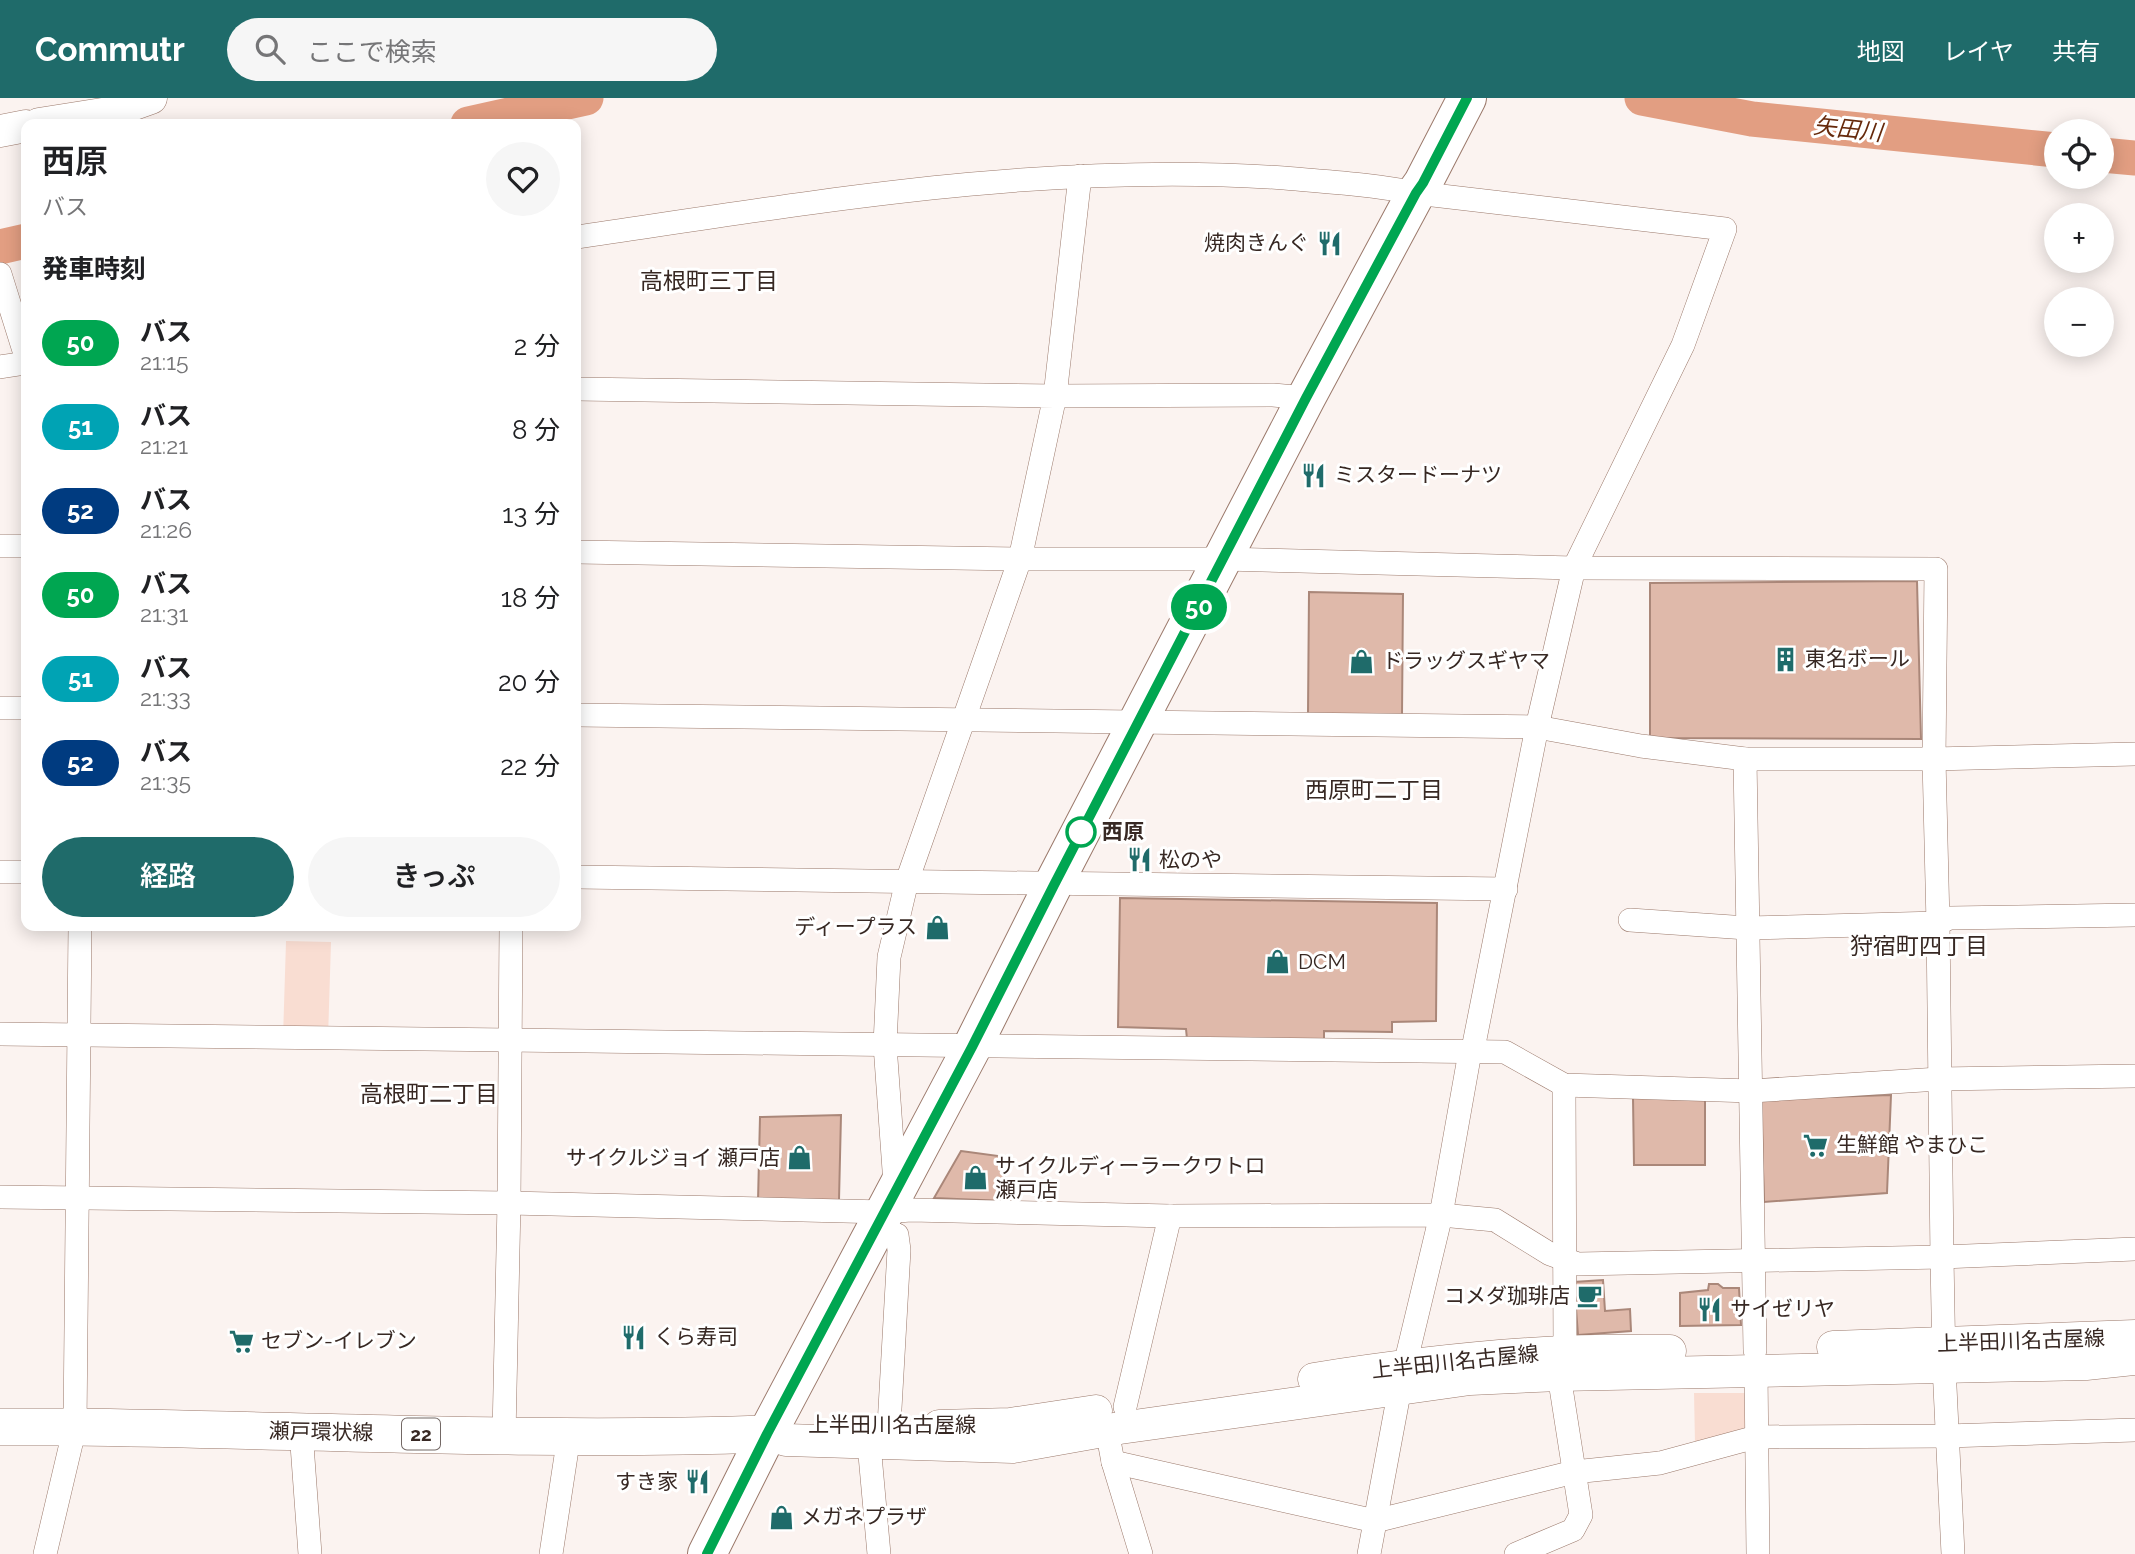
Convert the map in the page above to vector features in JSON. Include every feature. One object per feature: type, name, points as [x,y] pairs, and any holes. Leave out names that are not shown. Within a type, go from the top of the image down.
[{"type":"highway","points":[[707,1554],[1306,398],[1466,98]]},
{"type":"main road","points":[[57,119],[109,105],[151,98]]},
{"type":"main road","points":[[0,131],[21,127]]},
{"type":"main road","name":"上半田川名古屋線","points":[[767,1434],[810,1423],[878,1435],[1010,1424],[1116,1419],[1403,1377],[1562,1363],[1944,1354],[2135,1336]]},
{"type":"main road","name":"上半田川名古屋線","points":[[1944,1354],[2086,1364],[2135,1359]]},
{"type":"main road","name":"瀬戸環状線","points":[[0,1427],[569,1436],[767,1434]]},
{"type":"street","points":[[581,236],[887,192],[1080,176],[1219,174],[1420,188],[1725,229],[1683,345],[1574,568],[1537,727],[1506,890],[1474,1044],[1470,1052],[1441,1215],[1403,1377],[1368,1554]]},
{"type":"street","points":[[879,1554],[878,1435],[899,1250],[897,1236],[885,1210],[885,1045],[889,957],[906,881],[1020,559],[1055,396],[1080,176]]},
{"type":"street","points":[[0,274],[21,342]]},
{"type":"street","points":[[0,367],[21,364]]},
{"type":"street","points":[[581,389],[1055,396],[1273,395],[1306,398]]},
{"type":"street","points":[[0,545],[21,546]]},
{"type":"street","points":[[581,552],[1020,559],[1224,559],[1574,568],[1936,569],[1934,759],[1941,1257],[1952,1554]]},
{"type":"street","points":[[0,708],[21,708]]},
{"type":"street","points":[[581,715],[1537,727],[1641,746],[1745,759],[1934,759],[2135,754]]},
{"type":"street","points":[[1745,759],[1758,1554]]},
{"type":"street","points":[[0,872],[21,872]]},
{"type":"street","points":[[581,877],[1506,890]]},
{"type":"street","points":[[1630,920],[1748,928],[1938,923],[1950,918],[2135,915]]},
{"type":"street","points":[[45,1554],[75,1427],[80,931]]},
{"type":"street","points":[[504,1435],[511,931]]},
{"type":"street","points":[[0,1034],[1505,1052],[1564,1085],[1751,1091],[1939,1079],[2135,1076]]},
{"type":"street","points":[[1516,1554],[1573,1530],[1581,1515],[1562,1363],[1564,1085]]},
{"type":"street","points":[[0,1197],[509,1203],[1170,1216],[1441,1215],[1495,1220],[1564,1261],[1578,1264],[1941,1257],[2135,1249]]},
{"type":"street","points":[[1141,1554],[1113,1462],[1116,1419],[1170,1216]]},
{"type":"street","points":[[1113,1462],[1375,1521],[1574,1472],[1660,1463],[1756,1437],[1947,1436],[2135,1430]]},
{"type":"street","points":[[301,1431],[310,1554]]},
{"type":"street","points":[[551,1554],[569,1436]]},
{"type":"shaded area","points":[[286,941],[331,942],[328,1038],[283,1037]]},
{"type":"shaded area","points":[[1694,1393],[1751,1393],[1749,1421],[1736,1440],[1695,1444]]},
{"type":"building","name":"東名ボール","points":[[1917,581],[1921,739],[1650,736],[1650,583]]},
{"type":"building","points":[[1309,592],[1403,594],[1402,716],[1308,714]]},
{"type":"building","name":"DCM","points":[[1120,898],[1437,903],[1436,1021],[1392,1022],[1392,1032],[1324,1031],[1324,1039],[1187,1039],[1186,1029],[1118,1027]]},
{"type":"building","points":[[1705,1095],[1705,1165],[1634,1165],[1633,1098]]},
{"type":"building","points":[[1891,1095],[1887,1193],[1764,1202],[1761,1099]]},
{"type":"building","name":"サイクルジョイ 瀬戸店","points":[[841,1115],[839,1200],[758,1201],[760,1117]]},
{"type":"building","name":"サイクルディーラークワトロ 瀬戸店","points":[[961,1151],[1006,1157],[1003,1201],[934,1198]]},
{"type":"building","name":"コメダ珈琲店","points":[[1603,1280],[1605,1311],[1630,1309],[1631,1331],[1578,1335],[1574,1282]]},
{"type":"building","name":"サイゼリヤ","points":[[1709,1284],[1718,1284],[1723,1288],[1739,1288],[1741,1325],[1680,1326],[1680,1293],[1708,1290]]},
{"type":"waterway","name":"矢田川","points":[[491,119],[586,98]]},
{"type":"waterway","name":"矢田川","points":[[1642,98],[1752,119],[2044,149]]},
{"type":"waterway","name":"矢田川","points":[[2114,156],[2135,158]]},
{"type":"waterway","name":"矢田川","points":[[0,247],[21,242]]},
{"type":"bus line","name":"50","points":[[707,1554],[1306,398],[1467,98]]},
{"type":"place","name":"焼肉きんぐ","points":[[1329,243]]},
{"type":"place","name":"ミスタードーナツ","points":[[1314,475]]},
{"type":"place","name":"東名ボール","points":[[1785,659]]},
{"type":"place","name":"ドラッグスギヤマ","points":[[1362,661]]},
{"type":"place","name":"西原","points":[[1081,832]]},
{"type":"place","name":"松のや","points":[[1139,860]]},
{"type":"place","name":"ディープラス","points":[[937,927]]},
{"type":"place","name":"DCM","points":[[1278,962]]},
{"type":"place","name":"生鮮館 やまひこ","points":[[1816,1145]]},
{"type":"place","name":"サイクルジョイ 瀬戸店","points":[[800,1158]]},
{"type":"place","name":"サイクルディーラークワトロ 瀬戸店","points":[[975,1178]]},
{"type":"place","name":"コメダ珈琲店","points":[[1590,1296]]},
{"type":"place","name":"サイゼリヤ","points":[[1710,1309]]},
{"type":"place","name":"くら寿司","points":[[634,1337]]},
{"type":"place","name":"セブン-イレブン","points":[[241,1341]]},
{"type":"place","name":"すき家","points":[[698,1482]]},
{"type":"place","name":"メガネプラザ","points":[[781,1517]]},
{"type":"district","name":"高根町三丁目","points":[[709,281]]},
{"type":"district","name":"西原町二丁目","points":[[1374,790]]},
{"type":"district","name":"狩宿町四丁目","points":[[1919,946]]},
{"type":"district","name":"高根町二丁目","points":[[429,1094]]}]
